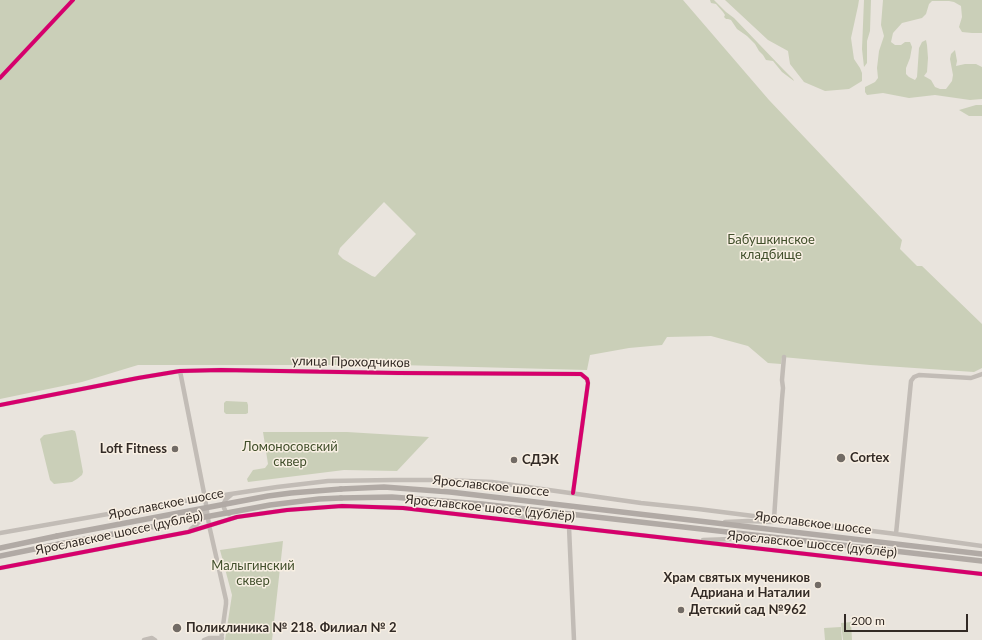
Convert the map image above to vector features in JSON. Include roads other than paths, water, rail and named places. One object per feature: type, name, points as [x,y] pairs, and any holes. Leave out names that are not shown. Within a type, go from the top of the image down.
[{"type":"main road","name":"Ярославское шоссе","points":[[0,548],[268,496],[341,489],[384,488],[450,492],[982,554]]},
{"type":"main road","name":"Ярославское шоссе","points":[[0,556],[270,505],[319,499],[398,497],[482,504],[982,561]]},
{"type":"street","points":[[0,78],[73,0]]},
{"type":"street","points":[[774,519],[784,357]]},
{"type":"street","name":"улица Проходчиков","points":[[0,405],[180,371],[221,370],[581,374],[587,379],[588,383],[573,493]]},
{"type":"street","points":[[180,371],[205,498],[208,525],[226,600],[222,639],[209,638],[204,640]]},
{"type":"street","points":[[896,534],[911,381],[918,375],[971,378],[982,374]]},
{"type":"street","name":"Ярославское шоссе (дублёр)","points":[[0,534],[84,518],[205,498],[328,481],[444,480],[492,482],[641,503],[982,546]]},
{"type":"street","points":[[233,494],[226,499],[224,508],[226,512],[237,517]]},
{"type":"street","points":[[188,532],[201,520],[206,504]]},
{"type":"street","points":[[482,504],[504,510],[542,524]]},
{"type":"street","name":"Ярославское шоссе (дублёр)","points":[[0,568],[188,532],[237,517],[287,510],[342,506],[370,506],[403,508],[982,574]]},
{"type":"street","points":[[717,523],[787,521]]},
{"type":"street","points":[[569,527],[574,640]]},
{"type":"street","points":[[694,541],[774,537]]},
{"type":"street","points":[[144,640],[152,638],[154,640]]},
{"type":"place","name":"Loft Fitness","points":[[175,449]]},
{"type":"place","name":"Cortex","points":[[841,458]]},
{"type":"place","name":"СДЭК","points":[[514,460]]},
{"type":"place","name":"Храм святых мучеников Адриана и Наталии","points":[[818,585]]},
{"type":"place","name":"Детский сад №962","points":[[681,610]]},
{"type":"place","name":"Поликлиника № 218. Филиал № 2","points":[[177,628]]},
{"type":"park label","name":"Бабушкинское кладбище","points":[[771,248]]},
{"type":"park label","name":"Ломоносовский сквер","points":[[290,454]]},
{"type":"park label","name":"Малыгинский сквер","points":[[253,574]]}]
